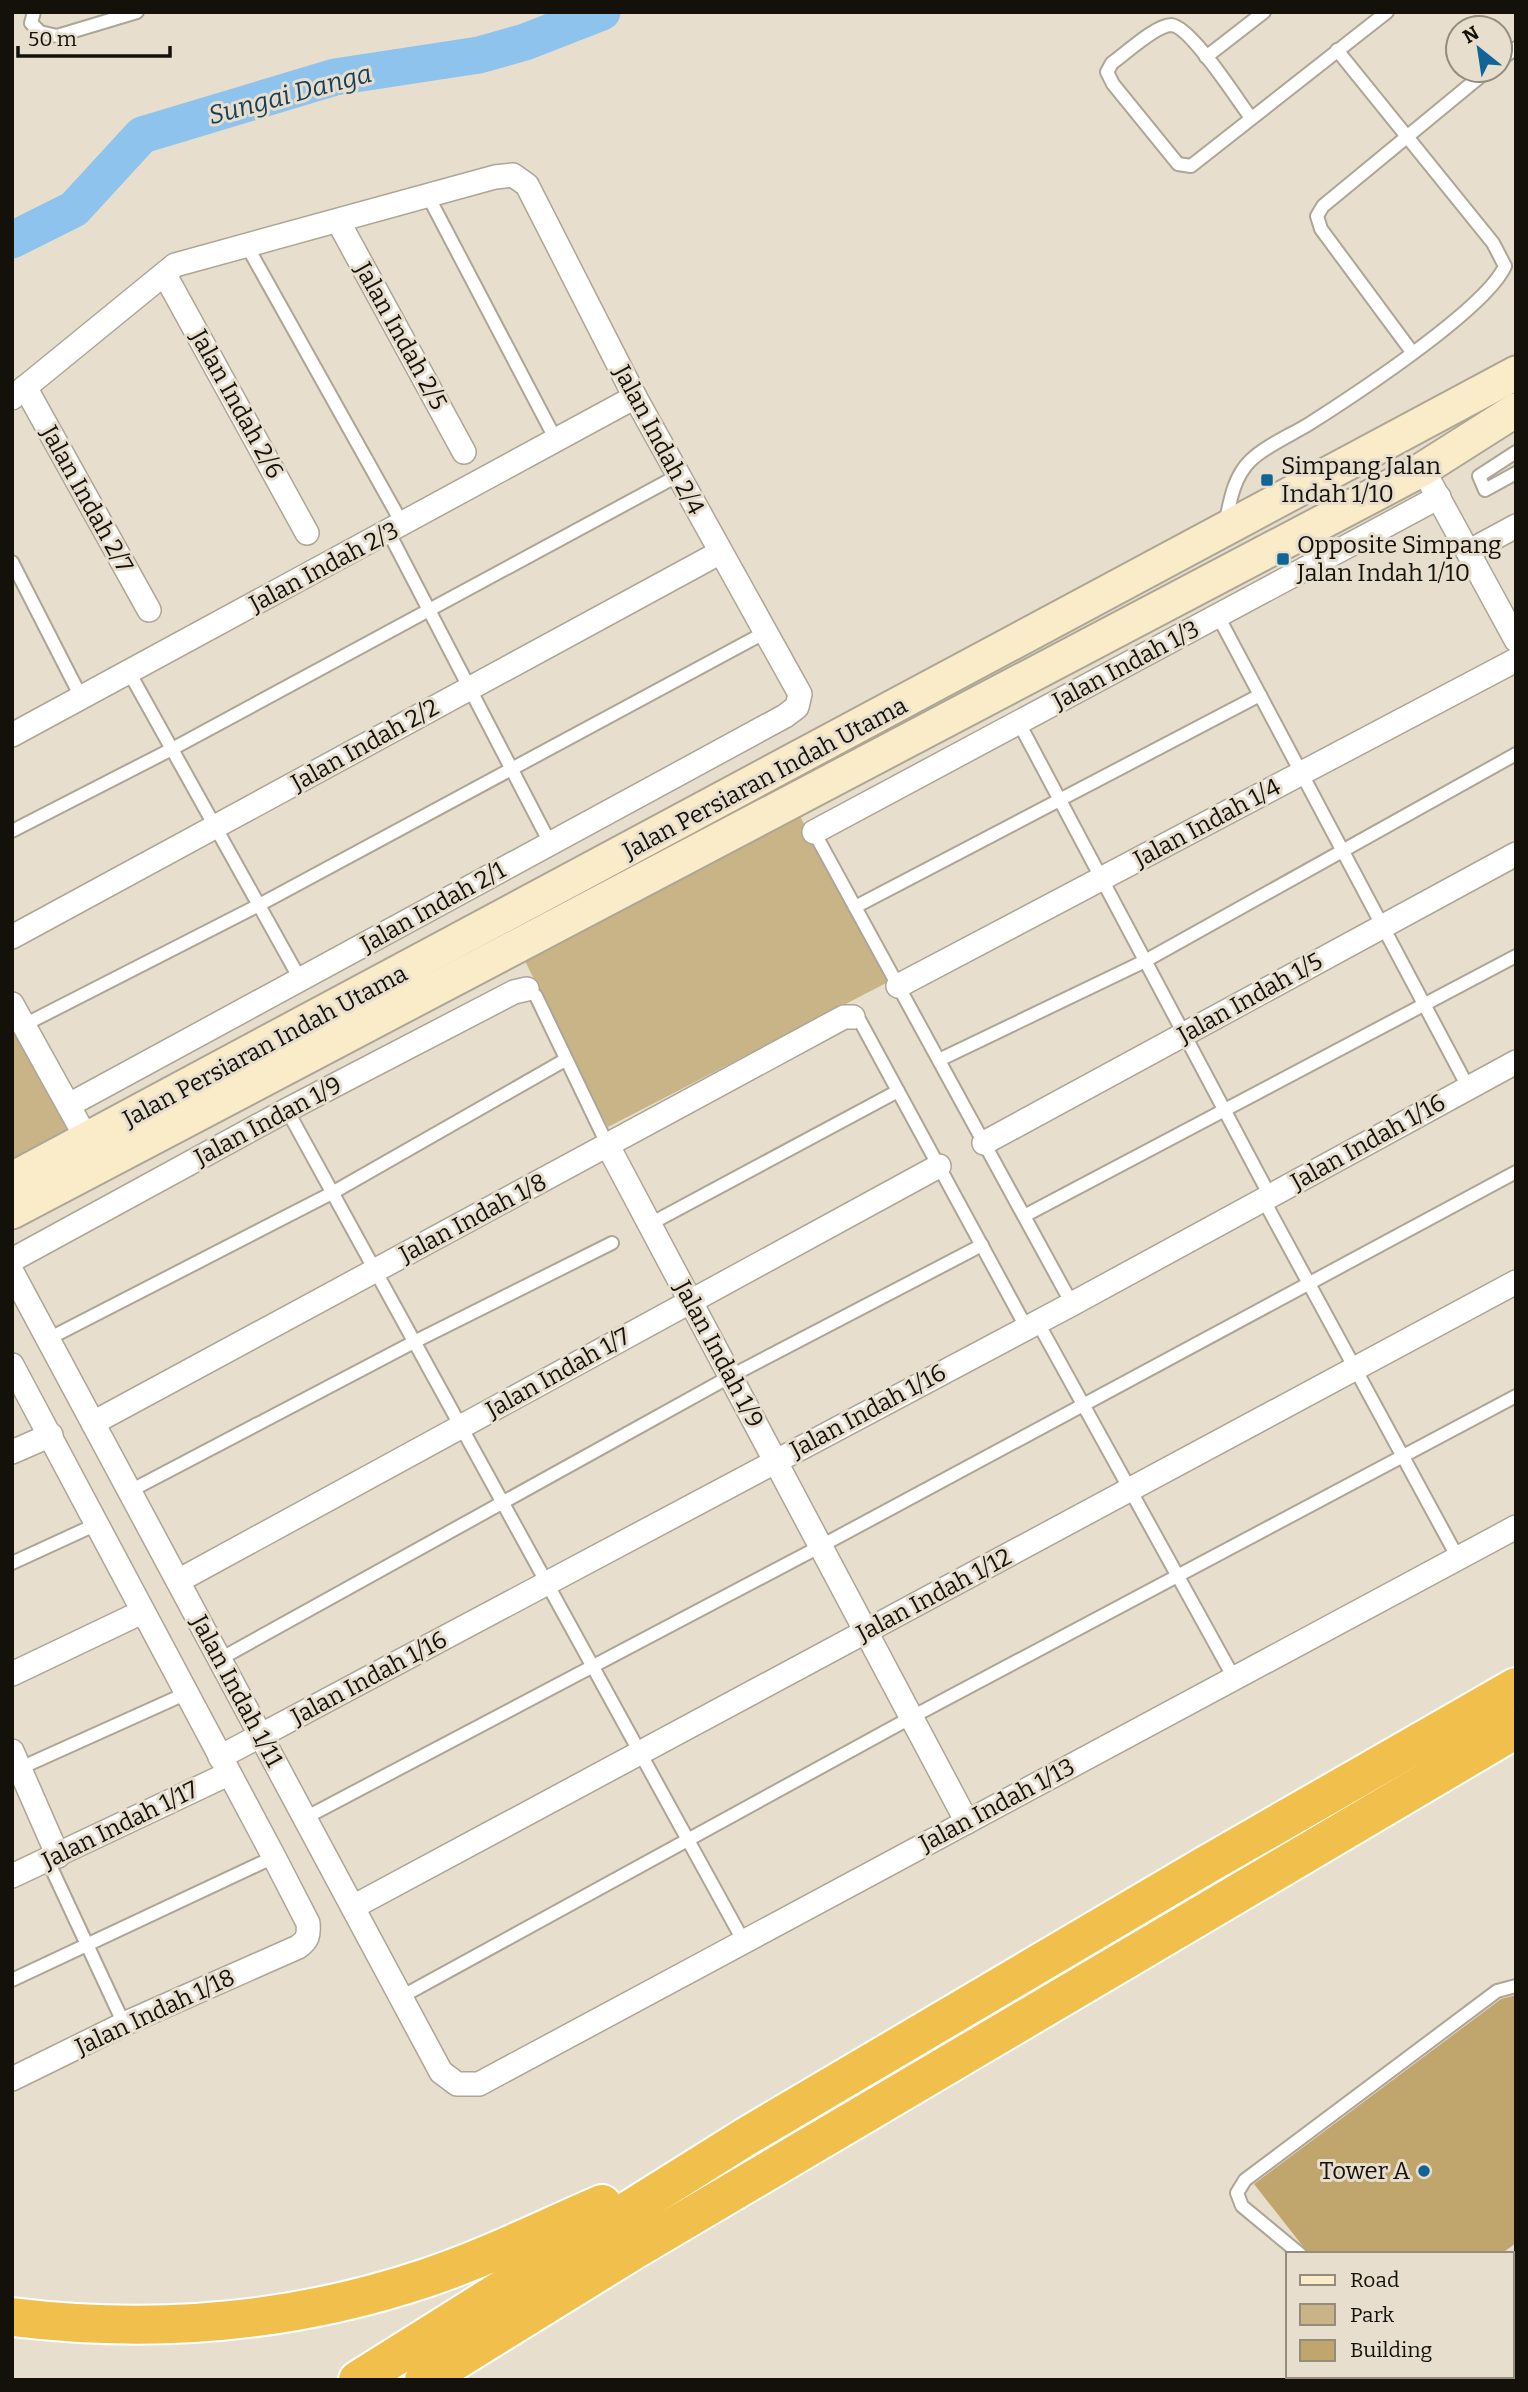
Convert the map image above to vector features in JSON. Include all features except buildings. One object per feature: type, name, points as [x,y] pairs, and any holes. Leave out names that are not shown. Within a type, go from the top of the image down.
[{"type":"highway","points":[[358,2380],[747,2136],[1206,1865],[1516,1687]]},
{"type":"highway","points":[[424,2380],[645,2243],[1516,1729]]},
{"type":"highway","points":[[12,2318],[69,2324],[161,2327],[280,2315],[367,2294],[425,2278],[467,2262],[636,2190],[747,2136]]},
{"type":"main road","name":"Jalan Persiaran Indah Utama","points":[[12,1179],[88,1141],[1516,373]]},
{"type":"main road","points":[[1343,468],[1393,456],[1423,468],[1423,451],[1428,437],[1455,408]]},
{"type":"main road","name":"Jalan Persiaran Indah Utama","points":[[12,1212],[1423,468],[1516,410]]},
{"type":"street","name":"Jalan Indah 2/4","points":[[428,196],[495,177],[513,176],[527,185],[677,476],[800,694],[797,707]]},
{"type":"street","points":[[19,392],[175,265],[428,196]]},
{"type":"street","name":"Jalan Indah 2/5","points":[[338,220],[464,452]]},
{"type":"street","name":"Jalan Indah 2/6","points":[[165,275],[307,533]]},
{"type":"street","name":"Jalan Indah 2/7","points":[[19,392],[149,610]]},
{"type":"street","name":"Jalan Indah 2/3","points":[[13,733],[396,529],[635,397]]},
{"type":"street","points":[[1423,468],[1516,640]]},
{"type":"street","name":"Jalan Indah 1/3","points":[[814,832],[1439,497]]},
{"type":"street","points":[[1468,552],[1516,526]]},
{"type":"street","name":"Jalan Indah 2/2","points":[[12,937],[719,553]]},
{"type":"street","name":"Jalan Indah 1/4","points":[[898,986],[1516,660]]},
{"type":"street","name":"Jalan Indah 2/1","points":[[69,1105],[797,707]]},
{"type":"street","name":"Jalan Indah 1/5","points":[[984,1143],[1516,853]]},
{"type":"street","name":"Jalan Indan 1/9","points":[[12,1260],[287,1110],[514,992],[527,989]]},
{"type":"street","points":[[12,1004],[88,1141]]},
{"type":"street","name":"Jalan Indah 1/8","points":[[93,1423],[844,1017],[853,1017]]},
{"type":"street","name":"Jalan Indah 1/16","points":[[224,1765],[261,1736],[1072,1304],[1516,1062]]},
{"type":"street","name":"Jalan Indah 1/9","points":[[608,1146],[967,1822]]},
{"type":"street","name":"Jalan Indah 1/7","points":[[178,1581],[939,1166]]},
{"type":"street","name":"Jalan Indah 1/11","points":[[12,1272],[441,2072],[457,2084],[479,2084]]},
{"type":"street","name":"Jalan Indah 1/12","points":[[352,1907],[1516,1282]]},
{"type":"street","name":"Jalan Indah 1/11","points":[[12,1365],[99,1522],[142,1612],[308,1923],[306,1942],[298,1947]]},
{"type":"street","points":[[12,1452],[51,1434]]},
{"type":"street","name":"Jalan Indah 1/13","points":[[479,2084],[1516,1527]]},
{"type":"street","points":[[12,1674],[142,1612]]},
{"type":"street","points":[[15,1764],[53,1859]]},
{"type":"street","name":"Jalan Indah 1/17","points":[[12,1876],[53,1859],[224,1765]]},
{"type":"street","name":"Jalan Indah 1/18","points":[[12,2079],[124,2024],[298,1947]]},
{"type":"lane","points":[[34,12],[31,23],[40,33],[57,36],[108,18],[137,12]]},
{"type":"lane","points":[[1206,57],[1265,12]]},
{"type":"lane","points":[[1251,118],[1206,57],[1183,30],[1173,25],[1161,27],[1112,63],[1107,72],[1113,84],[1178,163],[1191,166],[1387,12]]},
{"type":"lane","points":[[1223,532],[1234,483],[1250,460],[1353,397],[1458,317],[1499,280],[1505,266],[1493,243],[1337,50]]},
{"type":"lane","points":[[1412,352],[1321,229],[1317,216],[1323,206],[1471,84]]},
{"type":"lane","points":[[428,196],[556,440]]},
{"type":"lane","points":[[247,246],[396,529],[430,611],[550,844]]},
{"type":"lane","points":[[1516,452],[1479,476],[1485,490],[1516,473]]},
{"type":"lane","points":[[12,831],[172,749],[677,476]]},
{"type":"lane","points":[[12,562],[81,697]]},
{"type":"lane","points":[[1218,616],[1468,1087]]},
{"type":"lane","points":[[24,1025],[259,905],[510,767],[764,633]]},
{"type":"lane","points":[[129,672],[300,979]]},
{"type":"lane","points":[[855,907],[1260,695]]},
{"type":"lane","points":[[1018,723],[1225,1111],[1310,1285],[1458,1558]]},
{"type":"lane","points":[[939,1060],[1145,961],[1516,754]]},
{"type":"lane","points":[[814,832],[1072,1304]]},
{"type":"lane","points":[[1024,1216],[1516,956]]},
{"type":"lane","points":[[527,989],[536,996],[608,1146]]},
{"type":"lane","points":[[853,1017],[860,1021],[982,1245],[1085,1405],[1234,1678]]},
{"type":"lane","points":[[48,1339],[332,1193],[565,1060]]},
{"type":"lane","points":[[650,1224],[898,1091]]},
{"type":"lane","points":[[287,1110],[744,1942]]},
{"type":"lane","points":[[305,1818],[821,1546],[1516,1172]]},
{"type":"lane","points":[[130,1491],[414,1342],[612,1243]]},
{"type":"lane","points":[[220,1659],[731,1376],[982,1245]]},
{"type":"lane","points":[[401,1997],[912,1717],[1516,1396]]},
{"type":"lane","points":[[12,1563],[99,1522]]},
{"type":"lane","points":[[15,1764],[187,1693]]},
{"type":"lane","points":[[12,1980],[274,1857]]},
{"type":"lane","points":[[53,1859],[87,1944],[124,2024]]},
{"type":"lane","points":[[1298,2252],[1242,2206],[1237,2193],[1245,2180],[1497,1991],[1516,1986]]},
{"type":"green space","points":[[791,800],[890,981],[608,1127],[518,947]]},
{"type":"green space","points":[[12,1024],[76,1137],[12,1162]]},
{"type":"waterway","name":"Sungai Danga","points":[[12,240],[74,209],[142,135],[335,77],[479,55],[525,42],[602,12]]},
{"type":"place","name":"Simpang Jalan Indah 1/10","points":[[1267,480]]},
{"type":"place","name":"Opposite Simpang Jalan Indah 1/10","points":[[1283,559]]},
{"type":"place","name":"Tower A","points":[[1424,2171]]}]
